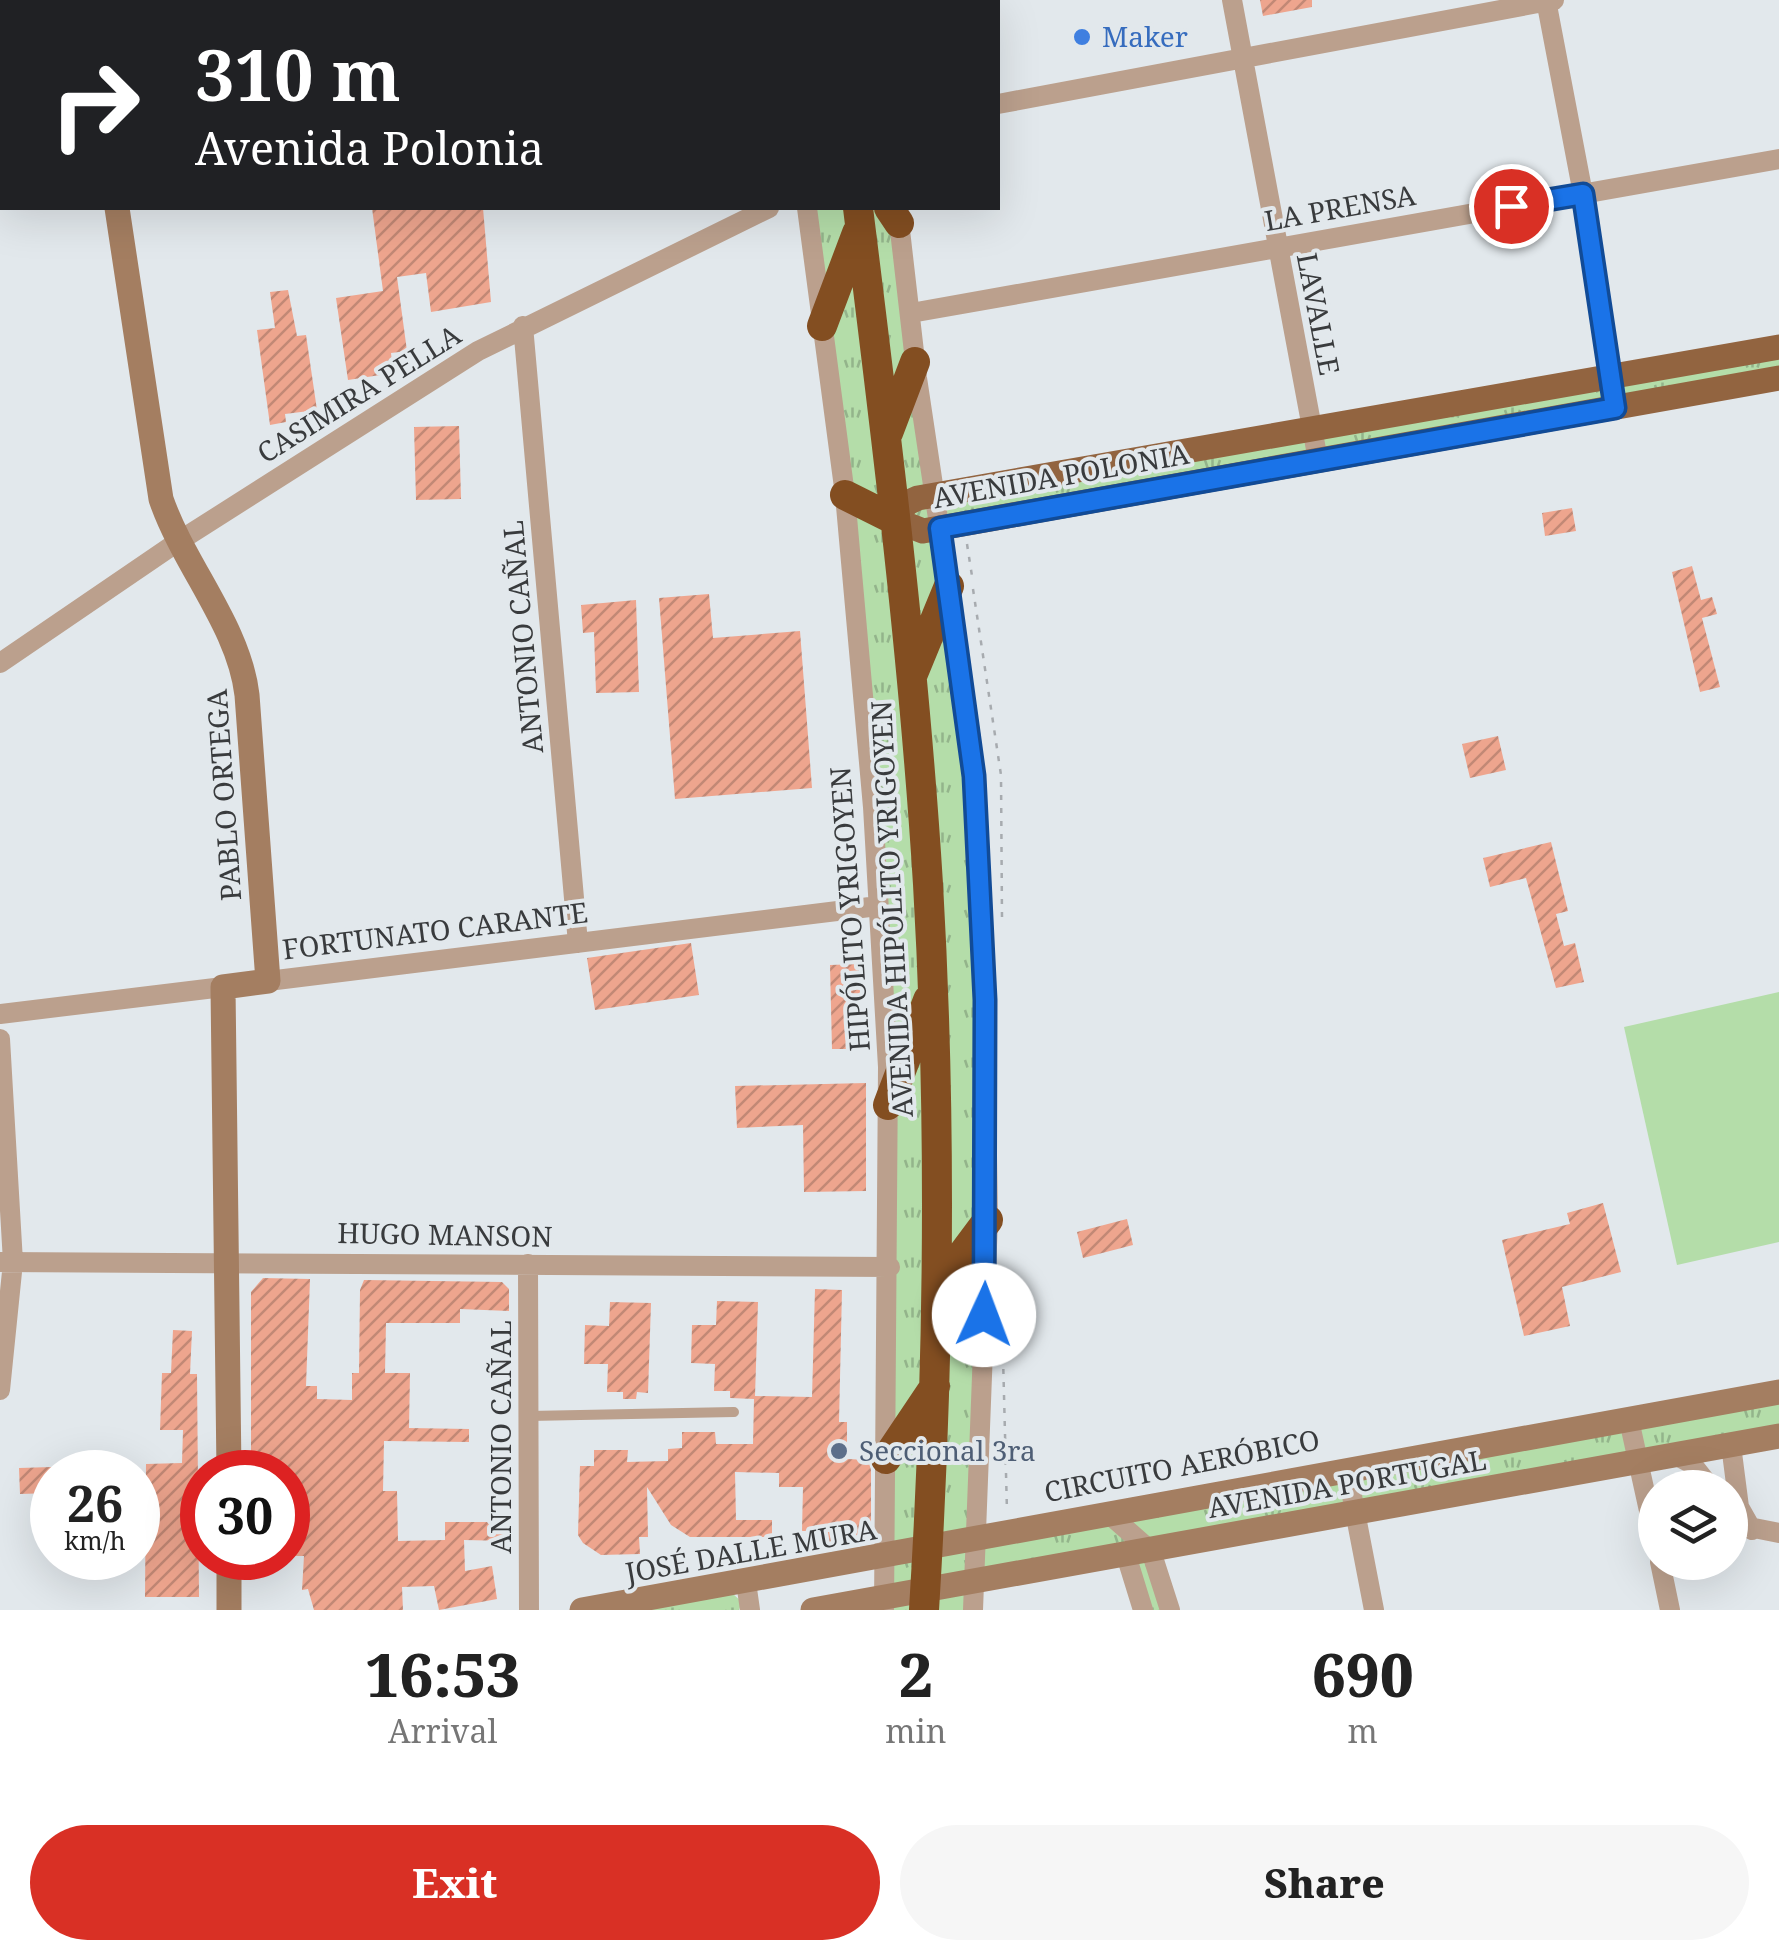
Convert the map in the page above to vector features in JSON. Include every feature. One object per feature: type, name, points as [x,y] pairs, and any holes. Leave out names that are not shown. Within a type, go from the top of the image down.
[{"type":"highway","points":[[822,326],[859,217]]},
{"type":"highway","name":"AVENIDA HIPÓLITO YRIGOYEN","points":[[859,217],[887,436],[911,678],[933,988],[938,1287],[925,1601]]},
{"type":"highway","points":[[887,436],[915,362]]},
{"type":"highway","points":[[845,495],[895,520]]},
{"type":"highway","points":[[911,678],[949,586]]},
{"type":"highway","points":[[888,1106],[933,988]]},
{"type":"highway","points":[[938,1287],[988,1220]]},
{"type":"highway","points":[[886,1458],[936,1386]]},
{"type":"main road","name":"PABLO ORTEGA","points":[[117,210],[161,500],[176,543],[244,667],[268,981]]},
{"type":"main road","name":"AVENIDA POLONIA","points":[[1779,347],[911,500],[895,520],[916,531],[940,528],[1779,378]]},
{"type":"main road","name":"FORTUNATO CARANTE","points":[[223,987],[268,981]]},
{"type":"main road","points":[[223,987],[229,1450]]},
{"type":"main road","name":"AVENIDA PORTUGAL","points":[[929,1550],[1779,1392]]},
{"type":"main road","name":"AVENIDA PORTUGAL","points":[[925,1601],[976,1583],[1779,1436]]},
{"type":"main road","name":"JOSÉ DALLE MURA","points":[[582,1610],[929,1550]]},
{"type":"main road","points":[[229,1580],[229,1610]]},
{"type":"main road","points":[[813,1610],[925,1601]]},
{"type":"street","name":"LAVALLE","points":[[1232,0],[1318,460]]},
{"type":"street","points":[[1000,104],[1549,0],[1615,408]]},
{"type":"street","name":"LA PRENSA","points":[[912,314],[1779,159]]},
{"type":"street","name":"CASIMIRA PELLA","points":[[0,663],[176,543],[523,326],[764,210]]},
{"type":"street","name":"HIPÓLITO YRIGOYEN","points":[[807,210],[845,495],[878,906],[888,1106],[890,1268],[884,1604]]},
{"type":"street","points":[[895,213],[972,757],[984,963],[988,1220],[973,1610]]},
{"type":"street","name":"ANTONIO CAÑAL","points":[[523,326],[578,943]]},
{"type":"street","name":"FORTUNATO CARANTE","points":[[268,981],[878,906]]},
{"type":"street","name":"FORTUNATO CARANTE","points":[[0,1014],[223,987]]},
{"type":"street","points":[[0,1039],[7,1262],[0,1390]]},
{"type":"street","name":"HUGO MANSON","points":[[7,1262],[890,1268]]},
{"type":"street","name":"ANTONIO CAÑAL","points":[[528,1264],[529,1610]]},
{"type":"street","points":[[1629,1420],[1642,1470]]},
{"type":"street","points":[[1731,1444],[1739,1507],[1752,1530]]},
{"type":"street","points":[[1675,1455],[1696,1470]]},
{"type":"street","points":[[1347,1470],[1374,1610]]},
{"type":"street","points":[[1108,1514],[1139,1553],[1170,1610]]},
{"type":"street","points":[[1748,1528],[1779,1533]]},
{"type":"street","points":[[1139,1553],[1143,1610]]},
{"type":"street","points":[[1664,1580],[1670,1610]]},
{"type":"street","points":[[746,1582],[750,1610]]},
{"type":"lane","points":[[528,1416],[734,1412]]},
{"type":"path","points":[[967,543],[1001,775],[1002,934]]},
{"type":"path","name":"CIRCUITO AERÓBICO","points":[[1003,1351],[1004,1510],[1015,1518]]},
{"type":"green space","points":[[807,210],[898,210],[934,495],[1779,347],[1779,378],[940,528],[984,963],[976,1540],[1779,1392],[1779,1436],[1152,1550],[1170,1610],[1143,1610],[1127,1556],[976,1583],[973,1610],[884,1610],[878,906]]},
{"type":"green space","points":[[1779,992],[1779,1242],[1677,1265],[1624,1027]]},
{"type":"green space","points":[[733,1594],[742,1602],[739,1610],[638,1610]]},
{"type":"building","points":[[1260,0],[1312,0],[1312,7],[1263,16]]},
{"type":"building","points":[[372,210],[483,210],[491,302],[431,312],[426,273],[397,277],[407,351],[391,353],[393,373],[348,380],[336,298],[383,291]]},
{"type":"building","points":[[288,290],[297,336],[306,335],[317,410],[285,414],[286,422],[270,425],[257,330],[275,328],[270,292]]},
{"type":"building","points":[[459,426],[461,499],[416,500],[414,427]]},
{"type":"building","points":[[1572,508],[1576,531],[1545,536],[1542,513]]},
{"type":"building","points":[[1692,566],[1701,600],[1712,597],[1717,614],[1702,618],[1720,687],[1700,692],[1672,572]]},
{"type":"building","points":[[709,594],[713,638],[800,631],[812,788],[675,799],[659,598]]},
{"type":"building","points":[[636,600],[639,692],[596,693],[594,632],[583,633],[581,605]]},
{"type":"building","points":[[1498,736],[1506,770],[1470,778],[1462,744]]},
{"type":"building","points":[[1551,842],[1568,911],[1556,914],[1564,946],[1575,943],[1584,982],[1556,988],[1526,878],[1490,887],[1483,858]]},
{"type":"building","points":[[691,943],[699,995],[595,1010],[587,958]]},
{"type":"building","points":[[859,964],[862,1049],[832,1049],[830,965]]},
{"type":"building","points":[[866,1083],[866,1191],[804,1192],[803,1125],[737,1128],[735,1086]]},
{"type":"building","points":[[1603,1203],[1621,1272],[1562,1287],[1570,1326],[1524,1336],[1502,1240],[1570,1224],[1567,1213]]},
{"type":"building","points":[[1127,1219],[1133,1245],[1083,1258],[1077,1232]]},
{"type":"building","points":[[263,1278],[310,1279],[306,1386],[317,1386],[317,1399],[352,1400],[352,1373],[359,1373],[360,1290],[364,1280],[502,1282],[509,1289],[509,1311],[460,1309],[460,1323],[386,1323],[385,1373],[410,1373],[409,1428],[469,1429],[469,1442],[384,1441],[383,1491],[397,1491],[398,1541],[445,1540],[445,1522],[508,1522],[508,1541],[464,1540],[465,1571],[492,1566],[497,1599],[439,1610],[434,1586],[402,1587],[403,1610],[314,1610],[308,1589],[302,1590],[303,1580],[310,1580],[310,1450],[251,1450],[251,1292]]},
{"type":"building","points":[[815,1289],[842,1290],[839,1422],[847,1422],[847,1459],[868,1460],[871,1470],[871,1541],[814,1542],[814,1531],[802,1531],[803,1487],[779,1487],[779,1473],[735,1472],[736,1520],[772,1520],[772,1537],[690,1537],[671,1525],[647,1487],[648,1537],[639,1537],[640,1554],[601,1555],[583,1543],[578,1535],[580,1466],[594,1466],[594,1450],[628,1450],[627,1462],[668,1461],[668,1449],[682,1448],[682,1432],[715,1432],[716,1444],[753,1444],[754,1399],[730,1398],[730,1391],[714,1391],[715,1364],[691,1363],[692,1325],[716,1325],[717,1301],[758,1302],[755,1396],[812,1397]]},
{"type":"building","points":[[610,1302],[651,1303],[648,1393],[637,1392],[636,1399],[623,1399],[623,1392],[607,1392],[608,1364],[584,1364],[585,1325],[609,1326]]},
{"type":"building","points":[[173,1330],[192,1331],[190,1374],[197,1374],[198,1450],[182,1450],[183,1430],[160,1430],[162,1373],[171,1373]]},
{"type":"building","points":[[180,1463],[180,1580],[199,1580],[199,1597],[145,1597],[145,1580],[160,1580],[160,1464]]},
{"type":"building","points":[[19,1468],[30,1468],[30,1494],[20,1494]]},
{"type":"place","name":"Maker","points":[[1082,37]]},
{"type":"place","name":"Seccional 3ra","points":[[839,1451]]},
{"type":"route","points":[[984,1315],[988,1220],[985,1000],[974,776],[940,528],[1615,408],[1583,194],[1511,206]]}]
